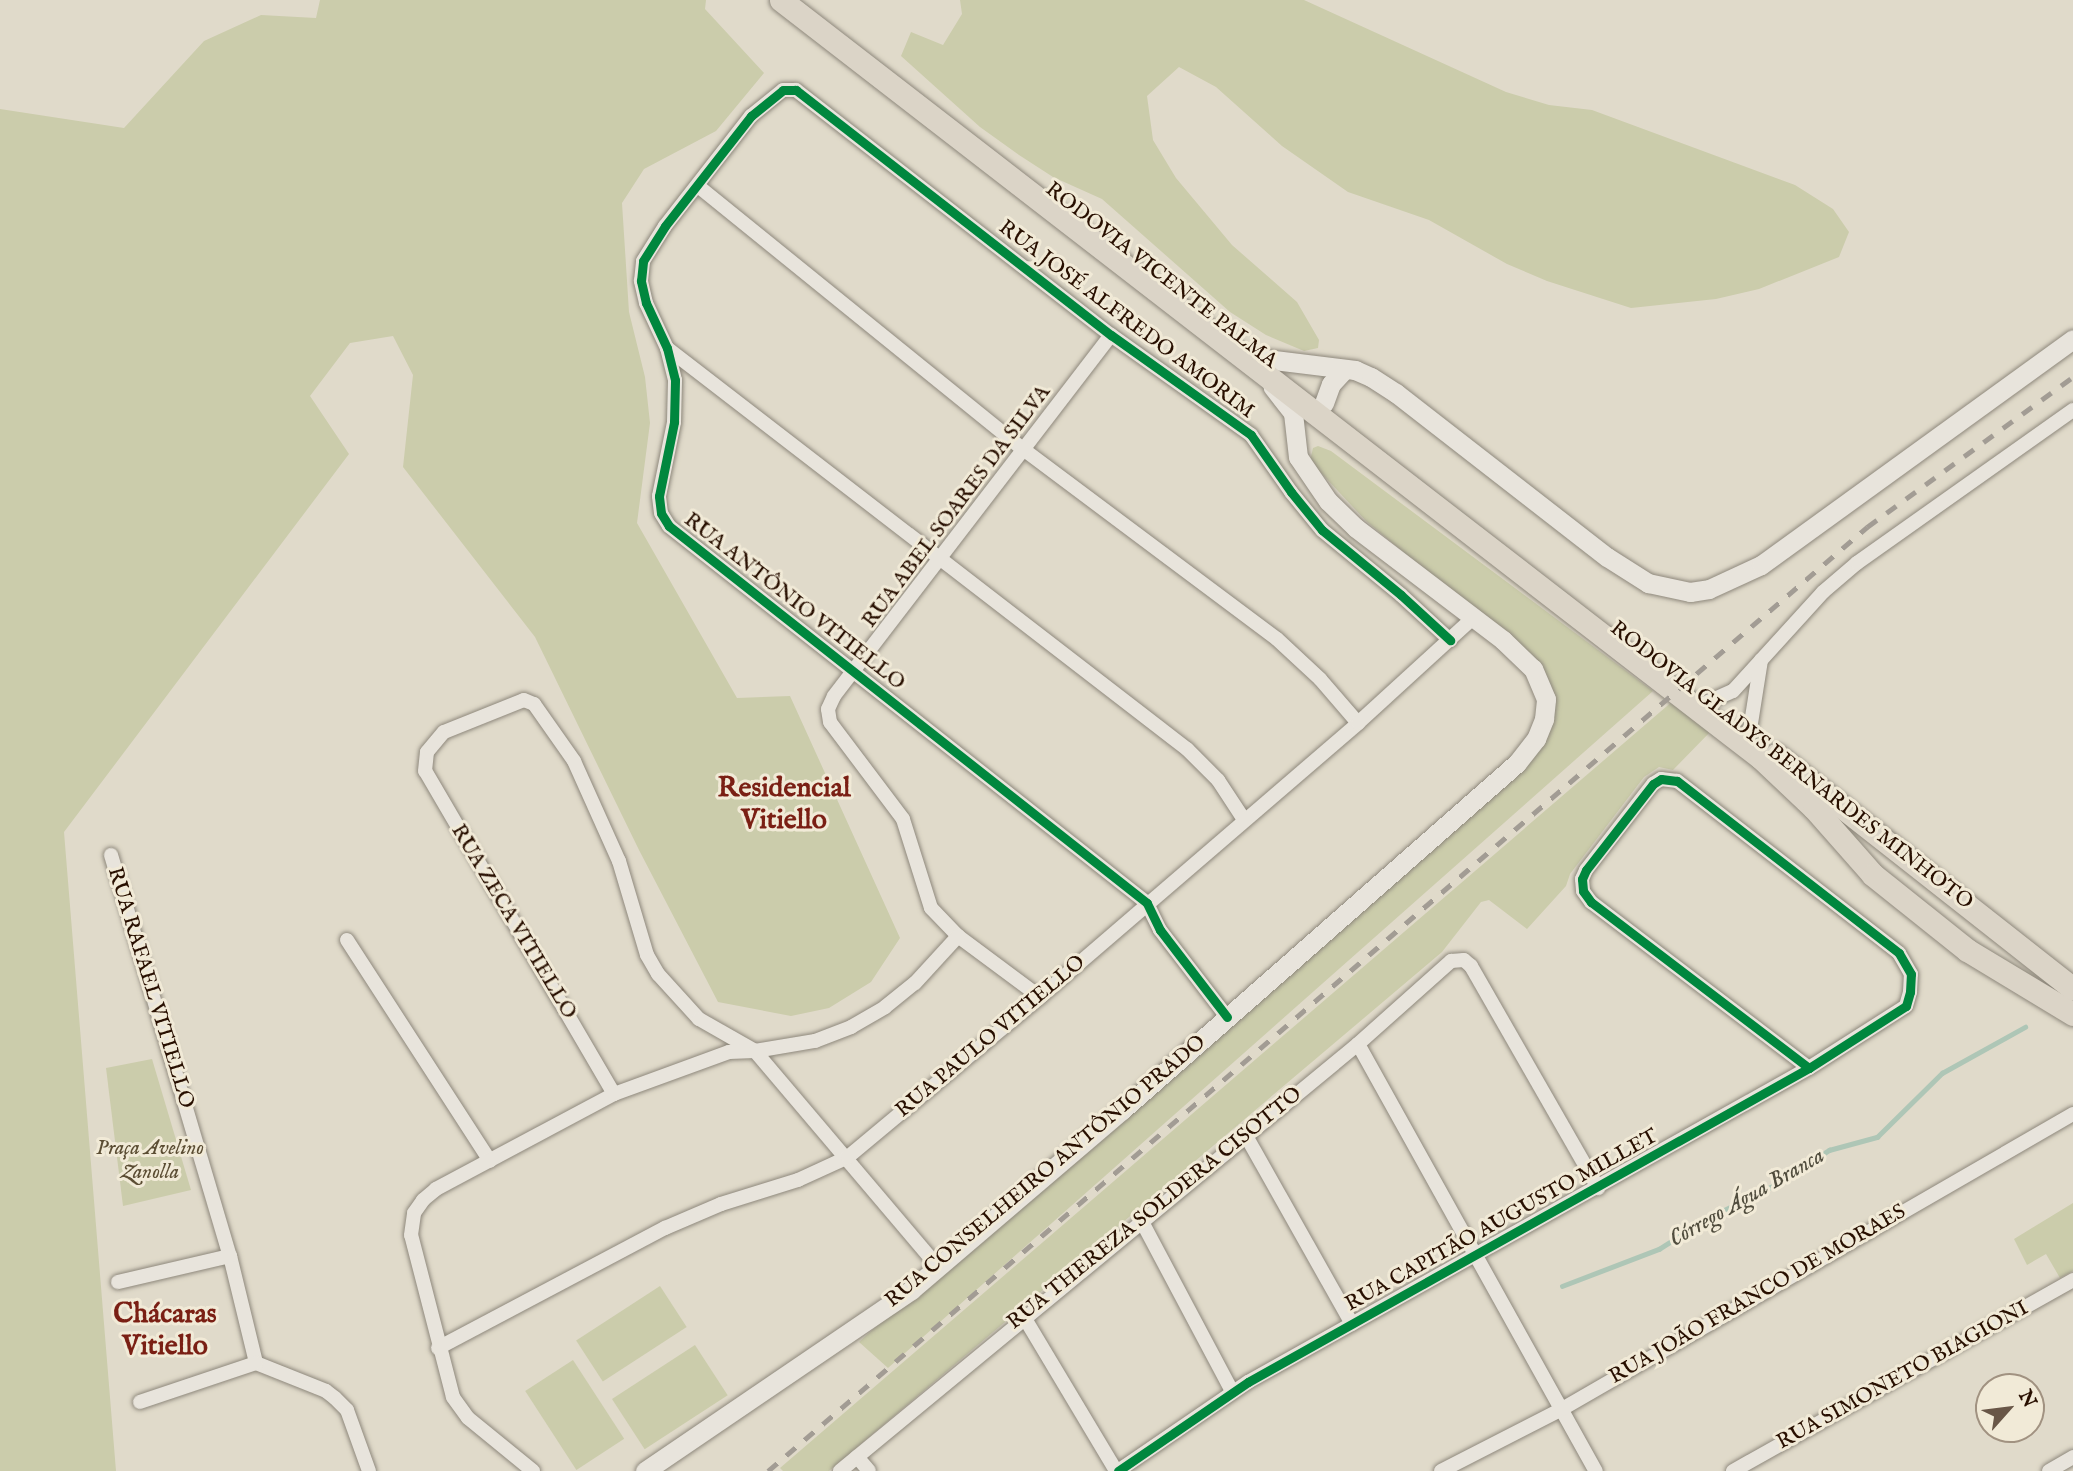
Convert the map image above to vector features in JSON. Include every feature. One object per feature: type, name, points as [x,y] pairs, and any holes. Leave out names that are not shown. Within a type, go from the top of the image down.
[{"type":"main road","name":"RODOVIA VICENTE PALMA","points":[[781,0],[1243,358],[1323,411],[1512,557]]},
{"type":"main road","name":"RODOVIA VICENTE PALMA","points":[[806,0],[1266,359],[1323,411]]},
{"type":"main road","points":[[1266,359],[1343,371],[1355,370],[1396,393],[1607,557],[1648,583],[1690,592],[1709,589],[1761,565],[2073,339]]},
{"type":"main road","points":[[1243,358],[1291,409],[1298,457]]},
{"type":"main road","points":[[1298,457],[1305,428],[1323,411],[1331,384],[1343,371]]},
{"type":"main road","name":"RUA CONSELHEIRO ANTÔNIO PRADO","points":[[645,1471],[911,1290],[1517,762],[1536,739],[1544,719],[1546,699],[1540,681],[1525,659],[1349,522],[1328,500],[1298,457]]},
{"type":"main road","name":"RODOVIA GLADYS BERNARDES MINHOTO","points":[[1512,557],[1699,703],[1749,736],[1956,895],[2069,986]]},
{"type":"main road","name":"RODOVIA GLADYS BERNARDES MINHOTO","points":[[1699,703],[1722,728],[1761,758],[1814,808],[1873,875],[1937,926]]},
{"type":"main road","points":[[1937,926],[1953,929],[1963,920],[1963,911],[1956,895]]},
{"type":"main road","points":[[1937,926],[1982,960],[2073,1014]]},
{"type":"street","name":"RUA ANTÔNIO VITIELLO","points":[[783,90],[751,116],[665,226],[643,261],[641,281],[646,303],[667,348],[677,397],[659,496],[661,513],[669,526],[1147,903],[1160,930],[1227,1017]]},
{"type":"street","name":"RUA JOSÉ ALFREDO AMORIM","points":[[783,90],[796,90],[808,97],[1111,335],[1251,435],[1322,530],[1401,595],[1450,640]]},
{"type":"street","points":[[698,186],[1023,449],[1277,639],[1320,679],[1358,723]]},
{"type":"street","name":"RUA ABEL SOARES DA SILVA","points":[[1040,997],[958,936],[931,908],[903,819],[830,722],[828,709],[854,671],[1111,335]]},
{"type":"street","points":[[667,348],[1187,749],[1218,780],[1244,818]]},
{"type":"street","points":[[1699,703],[1733,691],[1823,592],[1857,563],[2073,410]]},
{"type":"street","name":"RUA PAULO VITIELLO","points":[[438,1348],[665,1228],[721,1204],[798,1181],[848,1157],[1040,997],[1244,818],[1358,723],[1474,617]]},
{"type":"street","points":[[1749,736],[1761,659]]},
{"type":"street","name":"RUA ZECA VITIELLO","points":[[614,1094],[426,776],[424,763],[430,748],[451,728],[521,701],[534,704],[574,761],[604,822],[619,861],[647,955],[658,974],[699,1019],[755,1051]]},
{"type":"street","name":"RUA CAPITÃO AUGUSTO MILLET","points":[[1117,1471],[1232,1391],[1809,1068],[1906,1006],[1910,992],[1910,974],[1899,953],[1677,781],[1663,778],[1653,784],[1586,870],[1582,887],[1591,902],[1809,1068]]},
{"type":"street","name":"RUA RAFAEL VITIELLO","points":[[111,855],[230,1256],[256,1363]]},
{"type":"street","points":[[533,1471],[468,1418],[453,1397],[438,1348],[411,1235],[414,1213],[423,1200],[436,1189],[614,1094],[729,1052],[755,1051],[815,1041],[851,1027],[885,1007],[915,984],[958,936]]},
{"type":"street","points":[[346,940],[490,1161]]},
{"type":"street","name":"RUA THEREZA SOLDERA CISOTTO","points":[[841,1471],[1245,1134],[1358,1044],[1448,962],[1464,960],[1471,966],[1598,1188]]},
{"type":"street","points":[[1358,1044],[1596,1471]]},
{"type":"street","points":[[755,1051],[848,1157],[938,1267]]},
{"type":"street","name":"RUA JOÃO FRANCO DE MORAES","points":[[1441,1471],[1562,1409],[2073,1114]]},
{"type":"street","points":[[1245,1134],[1352,1324]]},
{"type":"street","points":[[1141,1220],[1232,1391]]},
{"type":"street","points":[[118,1282],[230,1256]]},
{"type":"street","name":"RUA SIMONETO BIAGIONI","points":[[1732,1471],[1756,1465],[2073,1280]]},
{"type":"street","points":[[1024,1317],[1117,1471]]},
{"type":"street","points":[[140,1402],[256,1363],[326,1391],[335,1398],[347,1410],[369,1471]]},
{"type":"street","points":[[858,1457],[869,1471]]},
{"type":"street","points":[[2049,1471],[2073,1457]]},
{"type":"green space","points":[[320,0],[706,0],[705,9],[764,73],[716,131],[644,169],[622,203],[629,312],[645,377],[650,423],[637,523],[737,698],[790,696],[900,938],[871,982],[829,1008],[791,1016],[718,1002],[639,850],[535,637],[403,467],[413,375],[393,336],[350,343],[310,396],[349,454],[64,832],[116,1471],[0,1471],[0,109],[124,128],[204,41],[261,15],[316,18]]},
{"type":"green space","points":[[960,0],[1304,0],[1506,92],[1549,105],[1592,110],[1795,185],[1833,209],[1849,232],[1839,257],[1759,289],[1716,299],[1631,308],[1547,281],[1507,264],[1429,220],[1348,192],[1282,146],[1216,87],[1179,67],[1147,96],[1153,140],[1176,178],[1232,245],[1297,302],[1319,340],[1318,348],[1304,351],[1266,335],[1230,312],[1102,199],[1053,177],[1019,155],[980,127],[901,56],[911,32],[943,45],[962,14]]},
{"type":"green space","points":[[1318,446],[1331,451],[1653,691],[888,1368],[859,1342],[1552,722],[1553,693],[1542,667],[1366,521],[1310,461],[1313,448]]},
{"type":"green space","points":[[1674,700],[1713,729],[1673,770],[1659,767],[1644,777],[1570,874],[1566,886],[1527,929],[1489,900],[1481,902],[1442,952],[829,1471],[783,1471],[780,1468]]},
{"type":"green space","name":"Praça Avelino Zanolla","points":[[152,1059],[191,1190],[123,1206],[106,1068]]},
{"type":"green space","points":[[2073,1203],[2073,1271],[2060,1278],[2046,1254],[2027,1265],[2014,1239]]},
{"type":"green space","points":[[660,1286],[687,1327],[603,1382],[576,1340]]},
{"type":"green space","points":[[695,1345],[728,1395],[645,1449],[612,1399]]},
{"type":"green space","points":[[573,1360],[624,1439],[576,1470],[525,1391]]},
{"type":"waterway","name":"Córrego Água Branca","points":[[1562,1286],[1659,1249],[1708,1218],[1771,1187],[1829,1150],[1877,1137],[1942,1073],[2025,1027]]},
{"type":"railway","points":[[768,1471],[1867,527],[2073,377]]},
{"type":"cycle path","points":[[1227,1017],[1160,930],[1147,903],[669,526],[661,513],[659,496],[674,422],[675,380],[667,348],[646,303],[641,281],[643,261],[665,226],[751,116],[783,90],[796,90],[1111,335],[1251,435],[1322,530],[1401,595],[1450,640]]},
{"type":"cycle path","points":[[1118,1471],[1248,1382],[1809,1068],[1906,1006],[1911,974],[1899,953],[1677,781],[1661,779],[1653,784],[1586,870],[1582,879],[1583,891],[1591,902],[1809,1068]]},
{"type":"district","name":"Residencial Vitiello","points":[[784,805]]},
{"type":"district","name":"Chácaras Vitiello","points":[[165,1331]]}]
